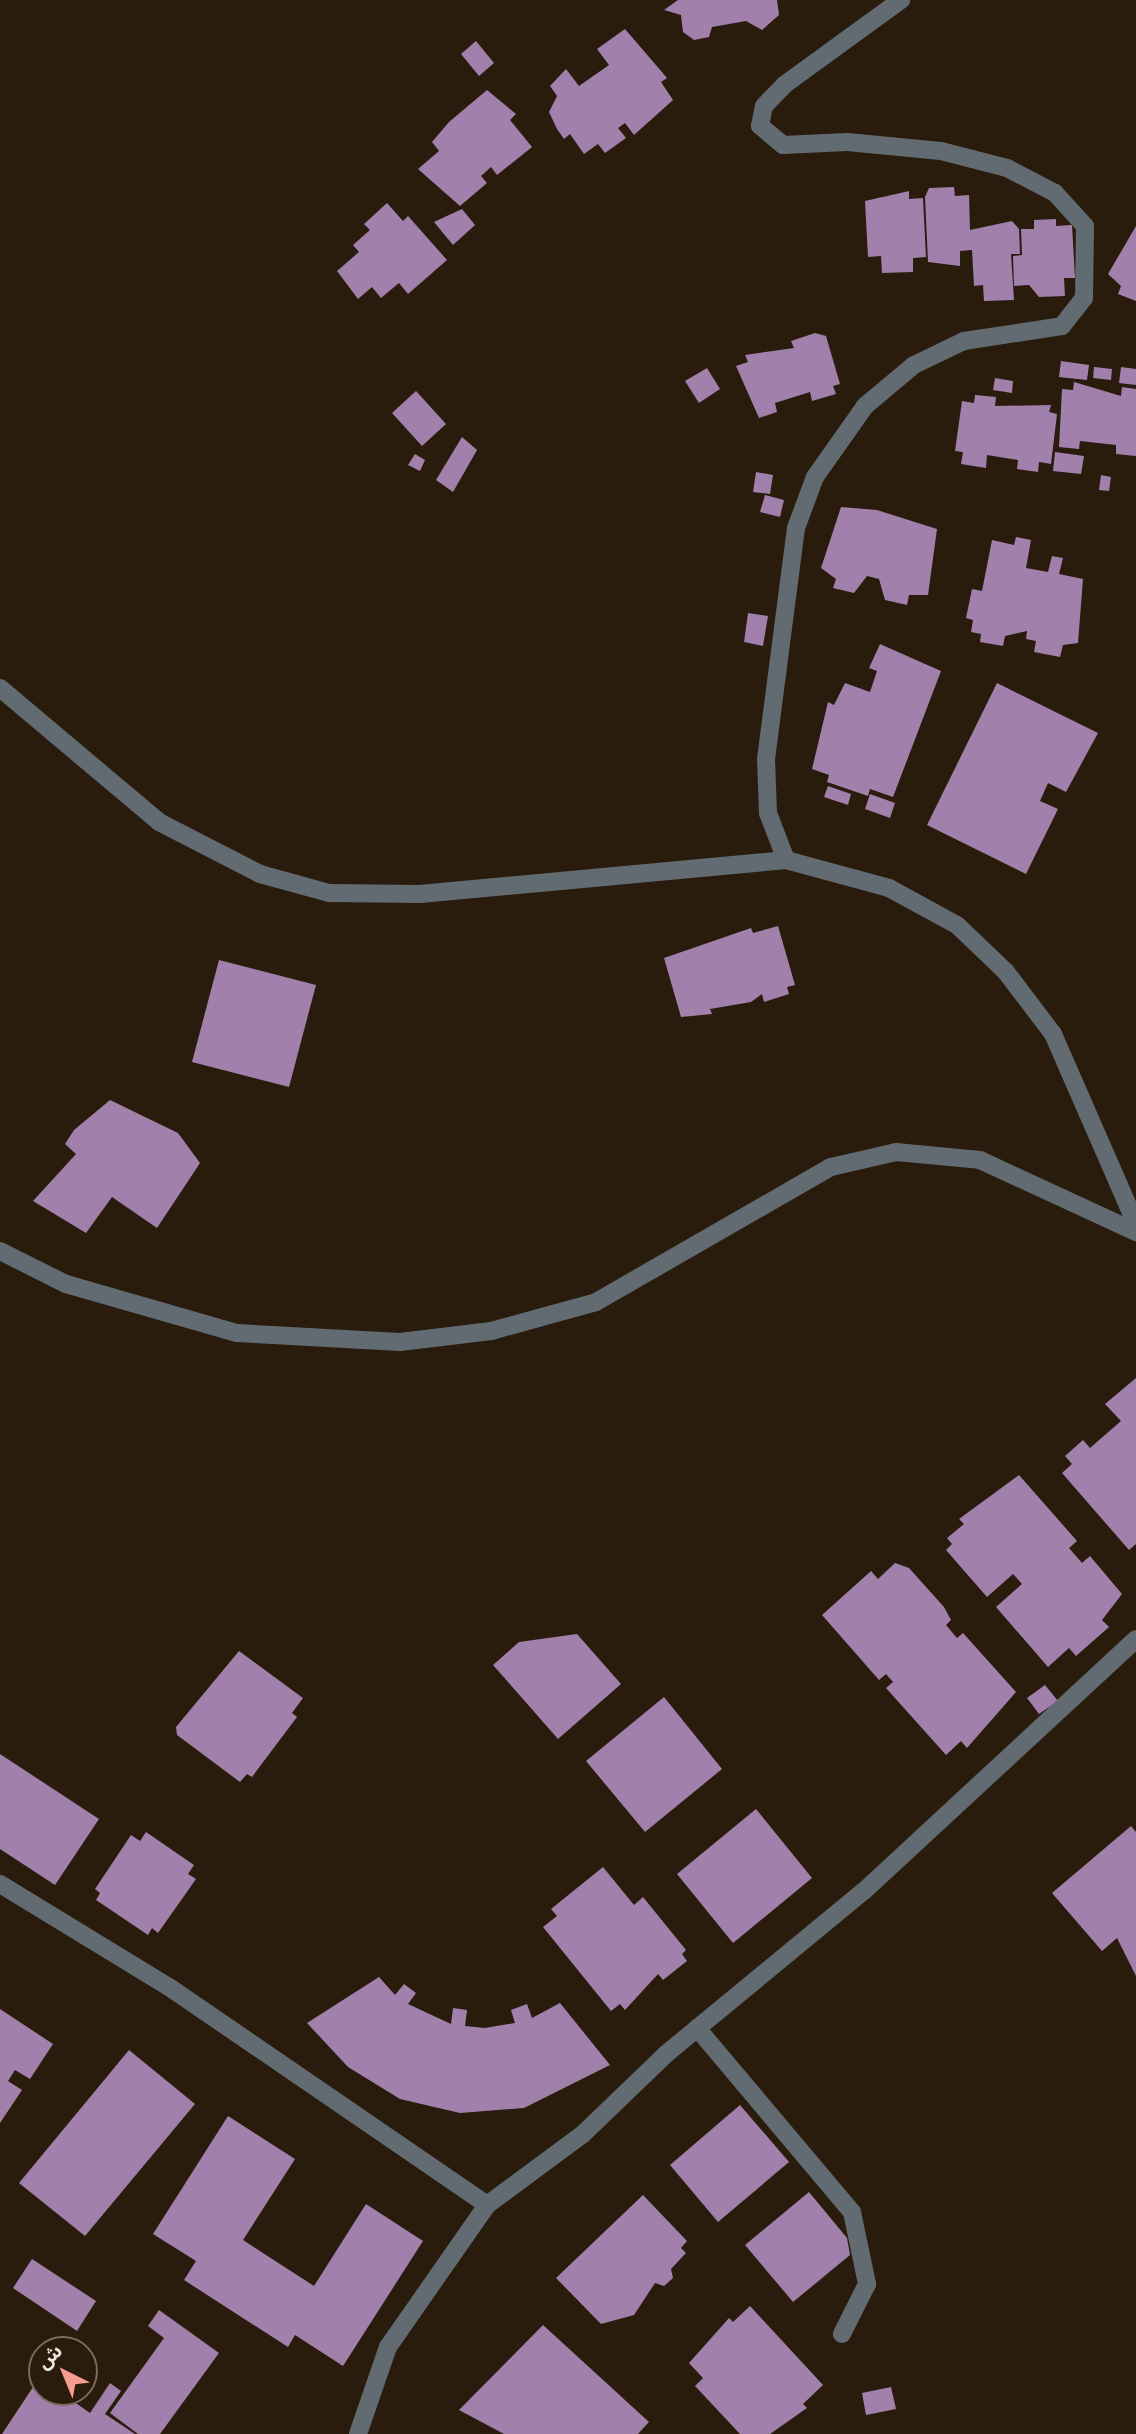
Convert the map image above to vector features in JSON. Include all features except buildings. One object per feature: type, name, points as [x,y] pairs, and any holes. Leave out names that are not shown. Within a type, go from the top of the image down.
[{"type":"street","points":[[786,860],[768,813],[765,759],[796,528],[815,477],[865,406],[914,365],[964,341],[1062,326],[1084,298],[1085,226],[1055,193],[1007,168],[941,151],[847,142],[783,145],[760,126],[764,106],[785,85],[901,0]]},
{"type":"street","points":[[0,688],[159,822],[260,874],[329,893],[420,894],[786,860],[888,888],[957,925],[1006,972],[1053,1034],[1136,1224]]},
{"type":"street","points":[[0,1251],[66,1284],[237,1333],[400,1342],[491,1331],[596,1302],[831,1167],[896,1152],[980,1160],[1136,1232]]},
{"type":"street","points":[[358,2434],[388,2347],[487,2205],[583,2134],[697,2028],[864,1891],[1136,1639]]},
{"type":"street","points":[[0,1884],[169,1987],[487,2205]]},
{"type":"street","points":[[697,2028],[852,2213],[867,2284],[842,2334]]}]
